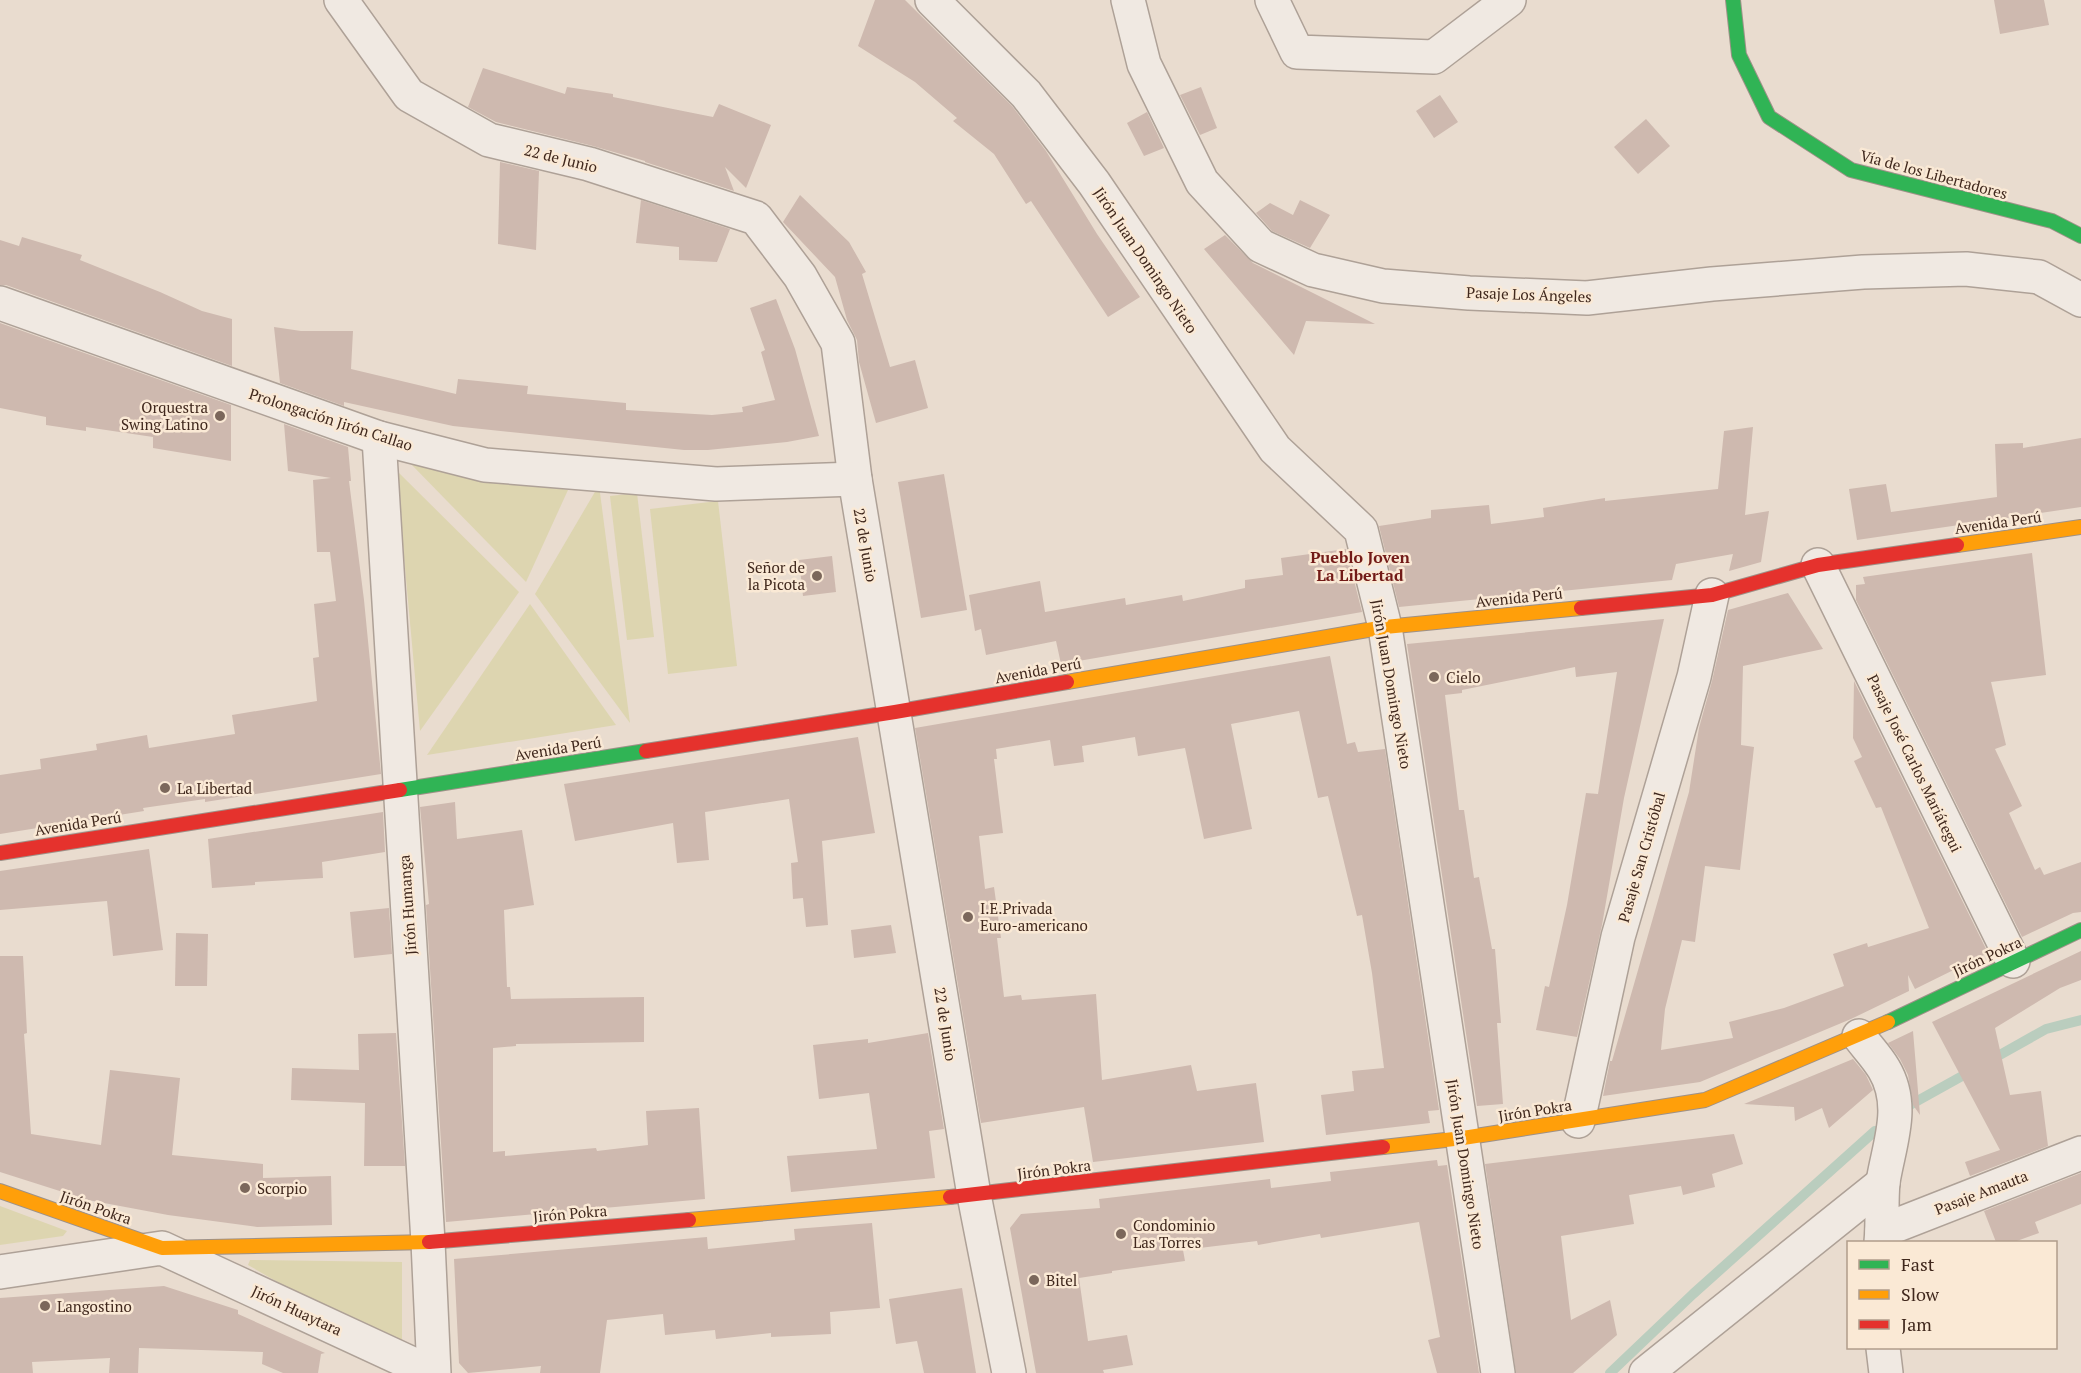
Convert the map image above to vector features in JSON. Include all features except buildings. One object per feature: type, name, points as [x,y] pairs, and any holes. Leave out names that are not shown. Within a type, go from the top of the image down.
[{"type":"main road","name":"Vía de los Libertadores","points":[[1733,0],[1739,56],[1769,117],[1851,170],[2052,221],[2081,236]]},
{"type":"main road","name":"Avenida Perú","points":[[0,853],[895,712],[1385,627],[1712,595],[1818,565],[2081,527]]},
{"type":"main road","name":"Jirón Pokra","points":[[0,1191],[162,1248],[428,1242],[974,1195],[1462,1138],[1705,1100],[1859,1036],[2081,930]]},
{"type":"street","name":"22 de Junio","points":[[341,0],[409,95],[489,140],[589,164],[756,218],[800,276],[838,342],[855,479],[974,1195],[1009,1373]]},
{"type":"street","name":"Jirón Juan Domingo Nieto","points":[[933,0],[1026,94],[1094,183],[1275,449],[1361,530],[1385,627],[1498,1373]]},
{"type":"street","name":"Pasaje Los Ángeles","points":[[1128,0],[1144,64],[1202,182],[1261,246],[1313,270],[1383,286],[1469,293],[1587,298],[1712,284],[1863,272],[1966,268],[2039,277],[2081,300]]},
{"type":"street","points":[[1272,0],[1297,52],[1434,57],[1509,0]]},
{"type":"street","name":"Prolongación Jirón Callao","points":[[0,303],[379,438],[485,465],[716,484],[855,479]]},
{"type":"street","name":"Jirón Humanga","points":[[379,438],[428,1242],[433,1373]]},
{"type":"street","name":"Pasaje José Carlos Mariátegui","points":[[1818,565],[2013,961]]},
{"type":"street","name":"Pasaje San Cristóbal","points":[[1578,1121],[1618,937],[1694,677],[1712,595]]},
{"type":"street","points":[[1859,1036],[1884,1069],[1895,1102],[1894,1127],[1883,1183],[1882,1236]]},
{"type":"street","name":"Pasaje Amauta","points":[[1882,1236],[2081,1153]]},
{"type":"street","points":[[1646,1373],[1883,1183]]},
{"type":"street","points":[[0,1272],[162,1248]]},
{"type":"street","name":"Jirón Huaytara","points":[[162,1248],[433,1373]]},
{"type":"street","points":[[1883,1349],[1886,1373]]},
{"type":"shaded area","points":[[409,462],[568,490],[526,582]]},
{"type":"shaded area","points":[[396,470],[519,592],[420,731]]},
{"type":"shaded area","points":[[599,485],[630,723],[535,594]]},
{"type":"shaded area","points":[[637,493],[654,637],[627,640],[610,496]]},
{"type":"shaded area","points":[[718,501],[737,666],[668,674],[650,509]]},
{"type":"shaded area","points":[[530,604],[616,725],[427,755]]},
{"type":"shaded area","points":[[0,1206],[67,1231],[63,1236],[0,1245]]},
{"type":"shaded area","points":[[250,1260],[402,1262],[402,1354],[248,1265]]},
{"type":"waterway","points":[[1989,1061],[2046,1029],[2081,1020]]},
{"type":"waterway","points":[[1910,1105],[1973,1070]]},
{"type":"waterway","points":[[1610,1373],[1693,1294],[1875,1131]]},
{"type":"traffic: fast","points":[[1733,0],[1739,55],[1769,117],[1851,170],[2052,221],[2081,236]]},
{"type":"traffic: fast","points":[[400,790],[646,751]]},
{"type":"traffic: fast","points":[[1888,1022],[2081,930]]},
{"type":"traffic: slow","points":[[1957,545],[2081,527]]},
{"type":"traffic: slow","points":[[1067,682],[1385,627],[1581,608]]},
{"type":"traffic: slow","points":[[1383,1147],[1463,1138],[1705,1100],[1888,1022]]},
{"type":"traffic: slow","points":[[0,1191],[162,1248],[429,1242]]},
{"type":"traffic: slow","points":[[689,1220],[950,1197]]},
{"type":"traffic: jam","points":[[1581,608],[1712,595],[1818,565],[1957,545]]},
{"type":"traffic: jam","points":[[646,751],[1067,682]]},
{"type":"traffic: jam","points":[[0,853],[400,790]]},
{"type":"traffic: jam","points":[[950,1197],[1383,1147]]},
{"type":"traffic: jam","points":[[429,1242],[689,1220]]},
{"type":"place","name":"Orquestra Swing Latino","points":[[220,416]]},
{"type":"place","name":"Señor de la Picota","points":[[817,576]]},
{"type":"place","name":"Cielo","points":[[1434,677]]},
{"type":"place","name":"La Libertad","points":[[165,788]]},
{"type":"place","name":"I.E.Privada Euro-americano","points":[[968,917]]},
{"type":"place","name":"Scorpio","points":[[245,1188]]},
{"type":"place","name":"Condominio Las Torres","points":[[1121,1234]]},
{"type":"place","name":"Bitel","points":[[1034,1280]]},
{"type":"place","name":"Langostino","points":[[45,1306]]},
{"type":"district","name":"Pueblo Joven La Libertad","points":[[1360,566]]}]
